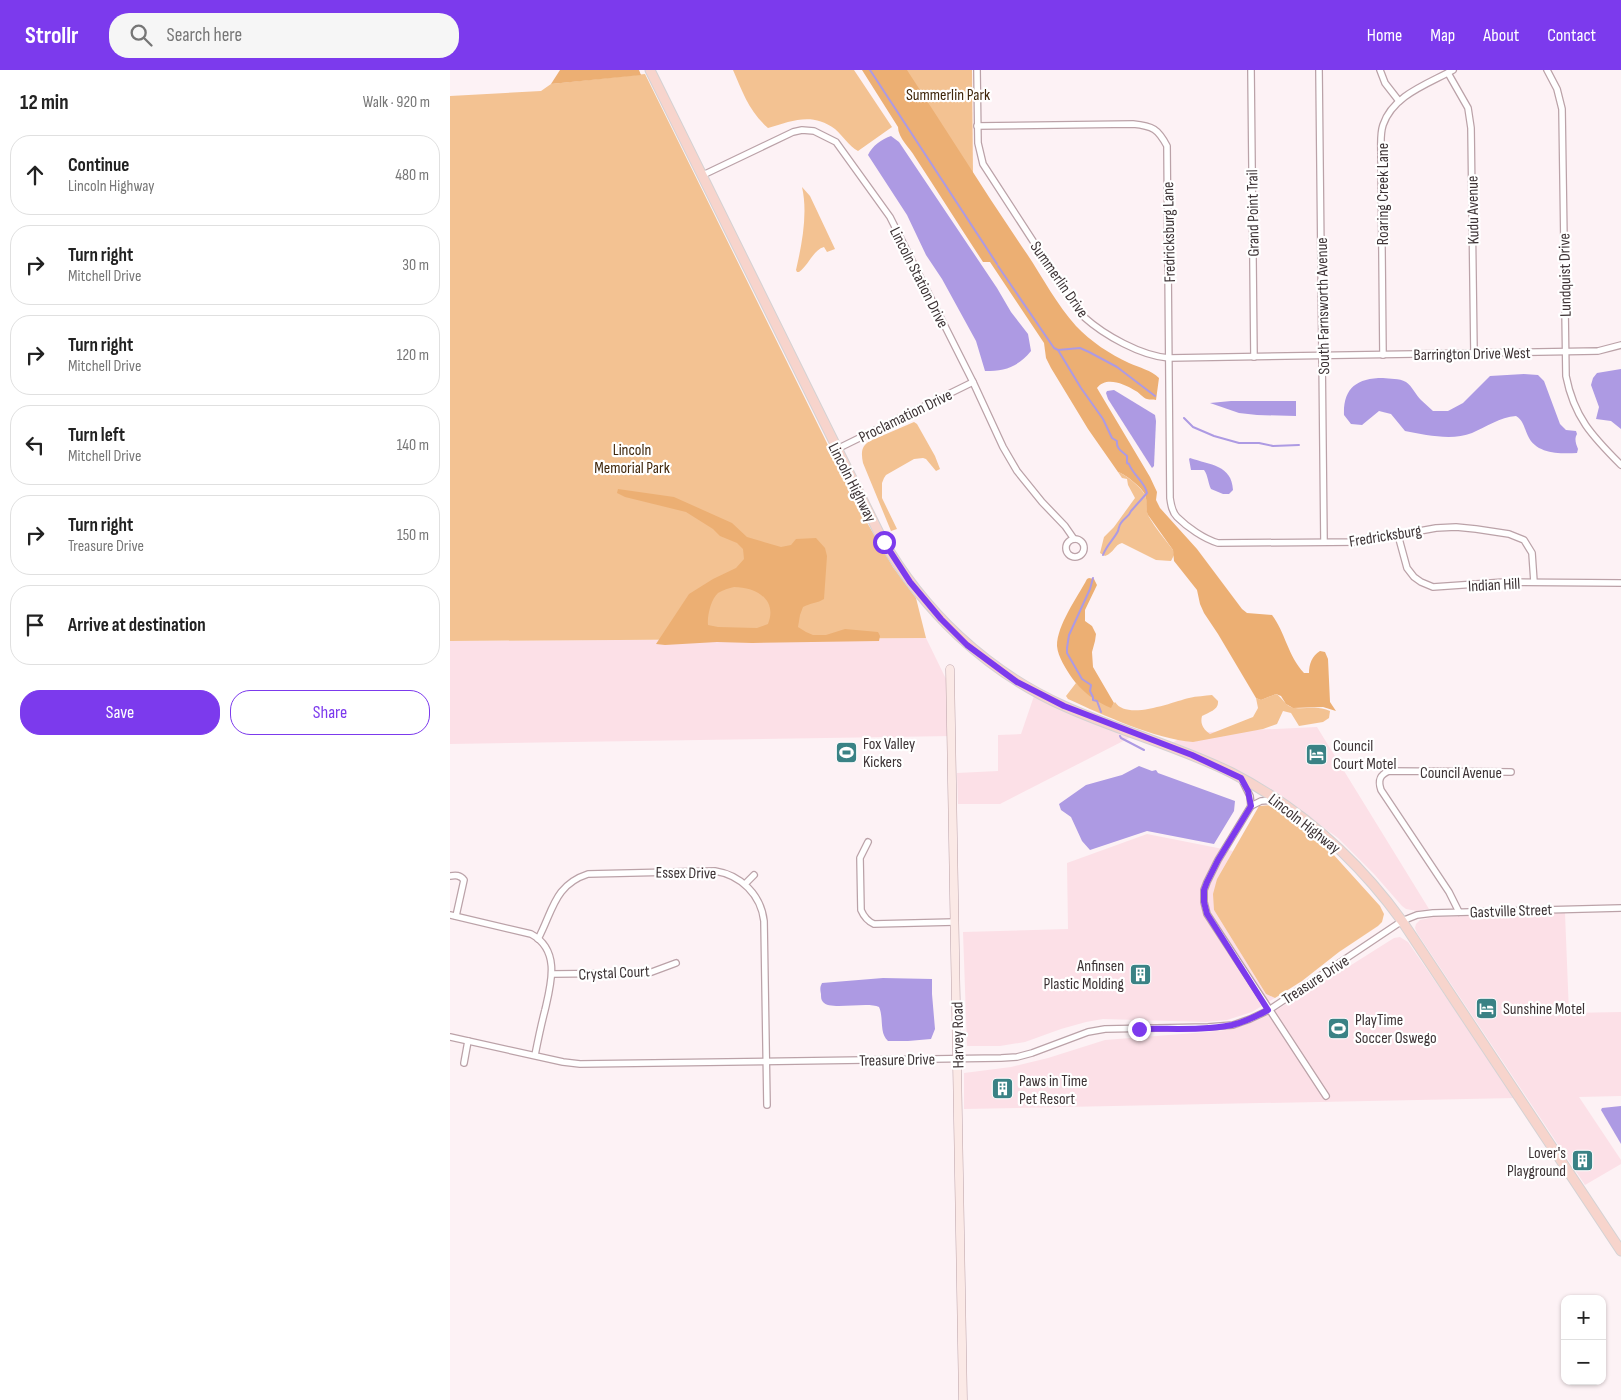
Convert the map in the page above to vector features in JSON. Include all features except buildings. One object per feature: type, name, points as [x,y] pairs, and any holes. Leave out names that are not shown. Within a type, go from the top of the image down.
[{"type":"main road","name":"Lincoln Highway","points":[[650,70],[881,537],[914,588],[941,619],[973,649],[1017,682],[1064,706],[1192,755],[1241,778],[1278,800],[1340,849],[1372,883],[1402,921],[1621,1251]]},
{"type":"street","name":"Summerlin Drive","points":[[977,70],[978,143],[983,164],[1083,316],[1102,331],[1144,353],[1169,358],[1322,356]]},
{"type":"street","name":"Grand Point Trail","points":[[1251,70],[1254,357]]},
{"type":"street","name":"South Farnsworth Avenue","points":[[1320,70],[1324,542]]},
{"type":"street","points":[[1380,70],[1385,83],[1399,101]]},
{"type":"street","name":"Lundquist Drive","points":[[1547,70],[1557,88],[1562,109],[1564,352],[1568,388],[1578,414],[1590,432],[1621,465]]},
{"type":"street","name":"Roaring Creek Lane","points":[[1383,355],[1381,141],[1383,124],[1399,101],[1451,71]]},
{"type":"street","name":"Kudu Avenue","points":[[1451,71],[1468,108],[1471,128],[1474,354]]},
{"type":"street","name":"Fredricksburg Lane","points":[[977,126],[1147,125],[1160,133],[1167,146],[1170,498],[1177,517]]},
{"type":"street","name":"Lincoln Station Drive","points":[[703,175],[792,132],[814,130],[836,142],[890,217],[973,382],[1003,447],[1018,471],[1074,539]]},
{"type":"street","name":"Barrington Drive West","points":[[1322,356],[1598,351],[1621,346]]},
{"type":"street","name":"Proclamation Drive","points":[[837,449],[973,382]]},
{"type":"street","name":"Fredricksburg","points":[[1177,517],[1212,542],[1218,543],[1359,542],[1447,526],[1498,532],[1516,536],[1524,540],[1530,548],[1533,560],[1534,582]]},
{"type":"street","name":"Indian Hill","points":[[1398,535],[1407,568],[1414,577],[1427,585],[1440,587],[1505,582],[1621,583]]},
{"type":"street","name":"Harvey Road","points":[[950,669],[963,1400]]},
{"type":"street","name":"Council Avenue","points":[[1459,912],[1423,852],[1381,790],[1379,780],[1381,776],[1389,772],[1511,772]]},
{"type":"street","points":[[1241,778],[1248,791],[1251,806]]},
{"type":"street","points":[[1278,800],[1261,801],[1251,806],[1210,874],[1204,890],[1204,902],[1207,914],[1326,1096]]},
{"type":"street","points":[[868,842],[860,858],[861,910],[868,922],[874,924],[955,922]]},
{"type":"street","name":"Essex Drive","points":[[538,938],[558,894],[569,882],[588,874],[597,872],[715,871],[730,875],[745,884],[759,902],[764,916],[767,1105]]},
{"type":"street","points":[[745,884],[754,875]]},
{"type":"street","points":[[450,876],[461,876],[464,880],[453,916],[522,931],[538,938],[544,944],[550,956],[552,974],[535,1056]]},
{"type":"street","name":"Gastville Street","points":[[1402,921],[1417,915],[1459,912],[1621,908]]},
{"type":"street","name":"Treasure Drive","points":[[450,1037],[580,1064],[1017,1057],[1088,1032],[1208,1028],[1233,1025],[1250,1019],[1268,1010],[1402,921]]},
{"type":"street","name":"Crystal Court","points":[[552,974],[649,974],[676,963]]},
{"type":"street","points":[[464,1063],[468,1041]]},
{"type":"shaded area","points":[[560,70],[639,70],[641,75],[551,84]]},
{"type":"shaded area","points":[[862,70],[907,70],[1069,318],[1082,332],[1101,347],[1159,378],[1156,400],[1145,398],[1138,392],[1115,382],[1105,382],[1097,388],[1150,477],[1157,492],[1156,500],[1160,508],[1197,549],[1242,609],[1247,613],[1272,615],[1294,659],[1304,673],[1309,673],[1310,663],[1315,655],[1320,651],[1325,652],[1328,659],[1330,702],[1336,711],[1323,707],[1293,708],[1286,704],[1281,696],[1276,694],[1261,700],[1256,698],[1204,613],[1197,590],[1174,561],[1173,550],[1148,515],[1144,492],[1125,475],[1118,472],[1088,429],[1051,368],[1046,358],[1044,343],[990,262],[983,262],[902,139],[898,127]]},
{"type":"shaded area","points":[[891,136],[899,142],[997,288],[1011,312],[1028,334],[1031,351],[1021,361],[1011,367],[985,371],[976,341],[942,279],[926,255],[907,215],[868,155],[878,143]]},
{"type":"shaded area","points":[[1621,369],[1621,429],[1611,421],[1596,419],[1599,407],[1591,385],[1597,373]]},
{"type":"shaded area","points":[[1538,375],[1544,381],[1560,424],[1566,430],[1576,431],[1577,453],[1556,453],[1543,450],[1532,442],[1522,422],[1516,416],[1499,420],[1472,433],[1448,437],[1405,431],[1391,414],[1379,411],[1362,425],[1351,424],[1344,415],[1344,406],[1349,392],[1353,387],[1365,380],[1383,378],[1403,381],[1433,411],[1448,411],[1463,403],[1490,376]]},
{"type":"shaded area","points":[[1114,390],[1155,415],[1154,466],[1152,468],[1108,399],[1107,391]]},
{"type":"shaded area","points":[[1231,401],[1296,401],[1296,416],[1239,413],[1210,403]]},
{"type":"shaded area","points":[[1190,458],[1219,467],[1229,475],[1233,490],[1229,494],[1223,494],[1211,489],[1204,470],[1191,470]]},
{"type":"shaded area","points":[[618,489],[674,497],[732,523],[747,537],[781,547],[791,545],[796,539],[816,538],[825,548],[827,556],[824,599],[803,607],[798,627],[813,635],[826,635],[845,629],[878,632],[880,636],[879,641],[656,644],[689,594],[713,579],[736,568],[744,559],[743,549],[737,543],[720,536],[713,529],[686,512],[625,497],[617,493]],"holes":[[[734,587],[757,592],[767,601],[770,608],[768,624],[757,628],[708,625],[710,608],[713,599],[718,593]]]},
{"type":"shaded area","points":[[1089,578],[1094,579],[1097,585],[1085,610],[1085,621],[1092,626],[1096,634],[1092,652],[1093,667],[1114,703],[1111,708],[1084,692],[1065,667],[1057,646],[1060,629],[1073,603]]},
{"type":"shaded area","points":[[926,638],[946,679],[953,736],[450,744],[450,641]]},
{"type":"shaded area","points":[[1034,696],[1066,712],[1133,736],[1000,804],[958,804],[957,773],[998,771],[998,735],[1021,734]]},
{"type":"shaded area","points":[[1317,727],[1429,909],[1417,911],[1406,909],[1402,906],[1374,874],[1338,838],[1278,794],[1249,778],[1172,743],[1189,733]]},
{"type":"shaded area","points":[[1139,766],[1152,771],[1156,770],[1158,773],[1235,801],[1234,811],[1214,844],[1147,831],[1090,850],[1082,841],[1071,817],[1061,810],[1059,804],[1086,785],[1122,775]]},
{"type":"shaded area","points":[[1147,834],[1233,851],[1217,879],[1214,910],[1266,994],[1275,998],[1252,1012],[1227,1020],[1206,1022],[1103,1019],[1061,1029],[1025,1042],[1000,1046],[967,1046],[963,932],[1068,929],[1067,863]]},
{"type":"shaded area","points":[[1565,913],[1569,1013],[1621,1012],[1621,1096],[1579,1097],[1621,1160],[1621,1164],[1585,1185],[1415,928],[1420,920],[1434,917]]},
{"type":"shaded area","points":[[1400,937],[1408,942],[1516,1098],[964,1109],[964,1073],[1011,1067],[1048,1058],[1105,1040],[1207,1032],[1243,1026],[1280,1008],[1394,938]]},
{"type":"shaded area","points":[[883,978],[932,979],[935,1029],[931,1039],[888,1041],[883,1034],[879,1007],[873,1005],[833,1006],[827,1005],[821,999],[820,988],[822,983]]},
{"type":"shaded area","points":[[1621,1106],[1621,1144],[1601,1110],[1602,1108]]},
{"type":"green space","points":[[733,70],[854,70],[892,127],[858,151],[835,129],[818,121],[802,119],[768,128],[751,108]]},
{"type":"green space","name":"Summerlin Park","points":[[900,70],[972,70],[973,175]]},
{"type":"green space","name":"Lincoln Memorial Park","points":[[645,74],[862,514],[893,567],[916,598],[926,638],[450,641],[450,96],[541,91],[551,84]]},
{"type":"green space","points":[[802,187],[810,196],[835,249],[827,252],[824,247],[820,249],[797,272],[804,218]]},
{"type":"green space","points":[[914,422],[917,424],[935,456],[940,469],[936,471],[926,459],[914,459],[886,475],[882,483],[882,498],[897,529],[891,531],[863,463],[862,450],[870,441]]},
{"type":"green space","points":[[1118,472],[1134,483],[1145,495],[1149,517],[1173,550],[1174,555],[1171,561],[1156,560],[1122,543],[1105,556],[1100,553],[1104,537],[1114,527],[1135,498],[1127,479],[1122,478]]},
{"type":"green space","points":[[1076,683],[1089,695],[1111,707],[1115,702],[1129,710],[1150,709],[1192,697],[1212,695],[1218,701],[1217,707],[1202,716],[1201,719],[1203,726],[1210,734],[1253,717],[1258,708],[1256,698],[1261,700],[1276,694],[1291,707],[1320,708],[1330,711],[1329,718],[1323,722],[1299,726],[1291,713],[1283,711],[1277,724],[1263,729],[1193,742],[1146,731],[1068,699],[1066,696]]},
{"type":"green space","points":[[1272,805],[1295,820],[1323,843],[1380,906],[1384,914],[1382,922],[1378,926],[1339,952],[1302,981],[1275,998],[1266,994],[1214,910],[1213,894],[1217,879],[1259,806]]},
{"type":"waterway","points":[[870,70],[997,264]]},
{"type":"waterway","points":[[998,266],[1054,348],[1058,350],[1080,348],[1089,352],[1117,367],[1155,396]]},
{"type":"waterway","points":[[1058,350],[1103,419],[1112,438],[1117,441],[1118,448],[1127,456],[1127,463],[1144,485],[1147,493],[1120,524],[1118,531],[1103,555]]},
{"type":"waterway","points":[[1184,418],[1193,427],[1214,436],[1239,443],[1259,443],[1273,446],[1299,445]]},
{"type":"waterway","points":[[1093,578],[1090,589],[1069,635],[1067,653],[1082,679],[1091,685],[1090,691],[1093,700],[1097,701],[1101,712]]},
{"type":"waterway","points":[[1120,736],[1144,750]]},
{"type":"place","name":"Fox Valley Kickers","points":[[847,752]]},
{"type":"place","name":"Council Court Motel","points":[[1317,754]]},
{"type":"place","name":"Anfinsen Plastic Molding","points":[[1140,974]]},
{"type":"place","name":"Sunshine Motel","points":[[1487,1008]]},
{"type":"place","name":"PlayTime Soccer Oswego","points":[[1339,1028]]},
{"type":"place","name":"Paws in Time Pet Resort","points":[[1003,1089]]},
{"type":"place","name":"Lover's Playground","points":[[1582,1161]]},
{"type":"route","points":[[884,542],[910,582],[941,619],[967,645],[1017,682],[1064,706],[1213,764],[1241,778],[1248,791],[1251,806],[1218,860],[1207,882],[1204,890],[1204,902],[1207,914],[1268,1010],[1233,1025],[1208,1028],[1139,1029]]}]
